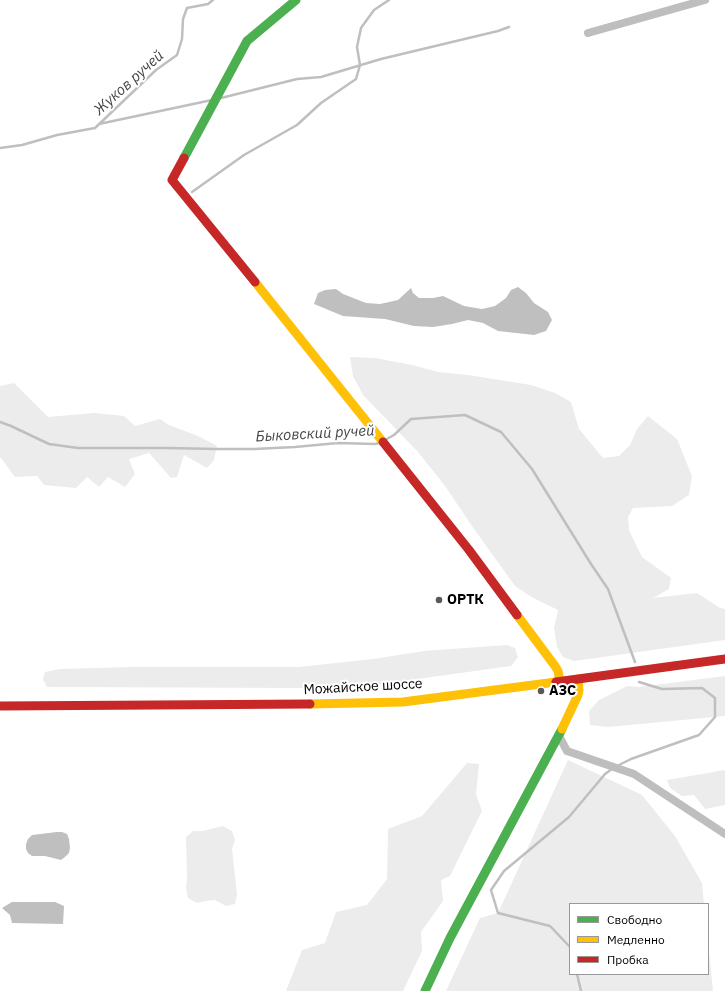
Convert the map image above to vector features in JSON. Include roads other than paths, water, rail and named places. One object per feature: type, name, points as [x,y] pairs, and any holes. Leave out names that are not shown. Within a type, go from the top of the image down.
[{"type":"street","points":[[296,0],[247,41],[172,180],[275,306],[469,550],[555,666],[558,671],[560,681]]},
{"type":"street","points":[[588,33],[705,0]]},
{"type":"street","name":"Можайское шоссе","points":[[0,706],[403,702],[725,659]]},
{"type":"street","points":[[425,991],[450,938],[559,736],[578,695],[578,679]]},
{"type":"street","points":[[559,736],[568,751],[634,774],[725,834]]},
{"type":"waterway","name":"Жуков ручей","points":[[0,148],[22,145],[57,135],[95,128],[156,70],[177,55],[182,39],[183,19],[187,8],[208,4],[213,0]]},
{"type":"waterway","points":[[192,192],[244,155],[297,125],[321,103],[356,79],[360,65],[357,47],[361,28],[374,10],[389,0]]},
{"type":"waterway","points":[[221,98],[297,79],[321,77],[381,59],[498,31],[509,27]]},
{"type":"waterway","points":[[99,124],[212,100]]},
{"type":"waterway","name":"Быковский ручей","points":[[385,440],[394,435],[411,419],[465,415],[501,432],[532,469],[608,589],[635,662]]},
{"type":"waterway","name":"Быковский ручей","points":[[0,422],[49,444],[78,448],[254,449],[338,443],[379,443]]},
{"type":"waterway","name":"Быковский ручей","points":[[617,766],[631,759],[699,735],[715,717],[715,698],[702,688],[662,689],[639,682]]},
{"type":"waterway","name":"Быковский ручей","points":[[569,946],[550,926],[498,913],[491,890],[504,871],[569,817],[605,774],[612,769]]},
{"type":"waterway","name":"Быковский ручей","points":[[577,975],[581,991]]},
{"type":"place","name":"ОРТК","points":[[439,600]]},
{"type":"place","name":"АЗС","points":[[541,691]]}]
